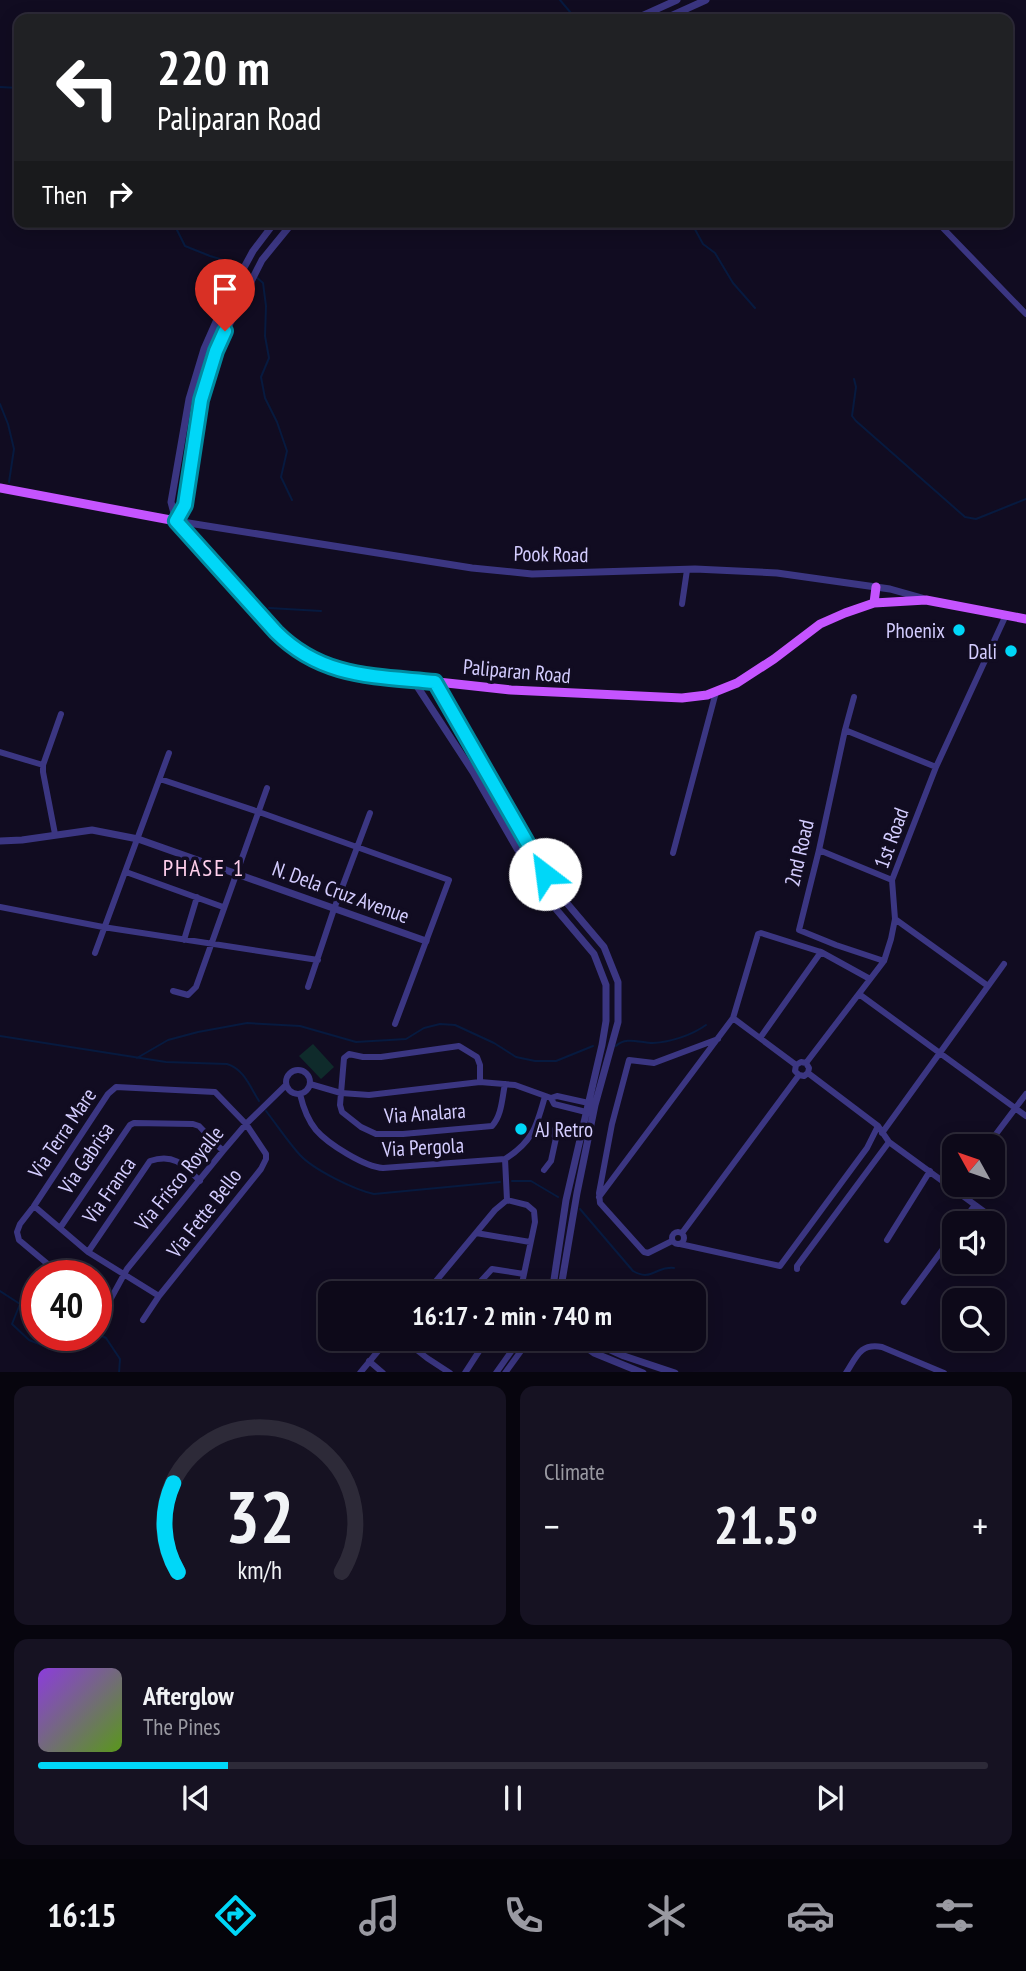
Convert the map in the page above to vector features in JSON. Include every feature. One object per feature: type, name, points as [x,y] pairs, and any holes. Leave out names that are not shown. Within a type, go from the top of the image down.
[{"type":"main road","points":[[0,488],[176,521]]},
{"type":"main road","name":"Paliparan Road","points":[[176,521],[276,632],[301,652],[342,671],[413,680],[511,690],[694,697],[737,683],[755,673],[820,624],[874,603],[926,600],[1026,619]]},
{"type":"main road","points":[[874,603],[876,587]]},
{"type":"street","points":[[646,14],[677,0]]},
{"type":"street","points":[[675,14],[706,0]]},
{"type":"street","points":[[176,521],[171,502],[190,399],[204,349],[223,306],[253,251],[270,228]]},
{"type":"street","points":[[176,521],[185,505],[201,400],[216,351],[262,261],[288,228]]},
{"type":"street","points":[[941,228],[1026,313]]},
{"type":"street","points":[[190,399],[201,400]]},
{"type":"street","name":"Pook Road","points":[[176,521],[472,568],[520,573],[687,570],[793,574],[876,587],[926,600]]},
{"type":"street","points":[[682,604],[687,570]]},
{"type":"street","name":"1st Road","points":[[806,1063],[884,961],[895,919],[892,880],[936,768],[1006,615]]},
{"type":"street","points":[[413,680],[473,772],[535,880],[594,954],[606,985],[606,1021],[562,1281]]},
{"type":"street","points":[[435,682],[545,874],[604,947],[618,982],[618,1022],[566,1200],[554,1281]]},
{"type":"street","points":[[673,853],[716,692]]},
{"type":"street","name":"2nd Road","points":[[854,697],[799,930],[884,961]]},
{"type":"street","points":[[55,834],[43,765],[61,714]]},
{"type":"street","points":[[845,730],[936,768]]},
{"type":"street","points":[[0,752],[43,765]]},
{"type":"street","points":[[95,953],[169,752]]},
{"type":"street","points":[[160,779],[449,880],[395,1024]]},
{"type":"street","points":[[173,991],[188,995],[193,991],[267,788]]},
{"type":"street","points":[[309,987],[334,909],[370,813]]},
{"type":"street","name":"N. Dela Cruz Avenue","points":[[0,841],[92,830],[138,839],[426,941]]},
{"type":"street","points":[[819,850],[892,880]]},
{"type":"street","points":[[126,872],[223,907]]},
{"type":"street","points":[[184,940],[197,897]]},
{"type":"street","points":[[0,907],[103,927],[318,960]]},
{"type":"street","points":[[895,919],[988,986]]},
{"type":"street","points":[[599,1197],[733,1018],[758,934],[821,952],[870,979]]},
{"type":"street","points":[[760,1038],[821,952]]},
{"type":"street","points":[[672,1241],[780,1266],[1004,964]]},
{"type":"street","points":[[859,994],[1026,1116]]},
{"type":"street","points":[[733,1018],[796,1065]]},
{"type":"street","points":[[672,1241],[648,1253],[644,1252],[600,1203],[612,1124],[629,1060],[654,1063],[718,1039]]},
{"type":"street","points":[[341,1093],[344,1058],[349,1054],[381,1057],[459,1045],[477,1057],[480,1082]]},
{"type":"street","points":[[796,1065],[806,1063],[808,1073]]},
{"type":"street","points":[[796,1065],[795,1071],[799,1075],[808,1073]]},
{"type":"street","points":[[298,1069],[307,1073],[310,1084],[307,1090],[300,1094],[290,1091],[286,1085],[288,1075],[298,1069]]},
{"type":"street","points":[[808,1073],[880,1130],[889,1142],[942,1178]]},
{"type":"street","points":[[682,1233],[799,1075]]},
{"type":"street","points":[[310,1084],[341,1093],[369,1095],[480,1082],[505,1084],[548,1097],[557,1096],[591,1108]]},
{"type":"street","name":"Via Analara","points":[[341,1093],[342,1112],[361,1126],[376,1134],[403,1134],[492,1126],[496,1121],[505,1084]]},
{"type":"street","name":"Via Frisco Royalle","points":[[112,1296],[122,1275],[223,1151],[286,1085]]},
{"type":"street","name":"Via Terra Mare","points":[[43,1260],[19,1240],[17,1232],[20,1224],[108,1094],[117,1087],[211,1090],[219,1094],[246,1124]]},
{"type":"street","name":"Via Pergola","points":[[300,1094],[310,1121],[323,1137],[363,1163],[374,1167],[505,1158]]},
{"type":"street","points":[[996,1134],[1026,1094]]},
{"type":"street","points":[[507,1200],[505,1158],[524,1145],[536,1127],[548,1097]]},
{"type":"street","name":"Via Gabrisa","points":[[60,1228],[130,1125],[134,1123],[193,1124],[199,1126],[223,1151]]},
{"type":"street","name":"Via Fette Bello","points":[[143,1320],[265,1162],[266,1154],[246,1124]]},
{"type":"street","points":[[536,1127],[551,1130],[556,1138],[551,1161],[544,1170]]},
{"type":"street","points":[[797,1269],[818,1236],[889,1142]]},
{"type":"street","name":"Via Franca","points":[[88,1252],[150,1161],[174,1159],[182,1163],[200,1181]]},
{"type":"street","points":[[887,1240],[930,1171]]},
{"type":"street","points":[[967,1197],[983,1211]]},
{"type":"street","points":[[436,1281],[495,1210],[507,1200]]},
{"type":"street","points":[[507,1200],[527,1205],[534,1211],[535,1222],[523,1281]]},
{"type":"street","points":[[970,1211],[975,1205]]},
{"type":"street","points":[[34,1206],[88,1252],[159,1296]]},
{"type":"street","points":[[672,1241],[673,1234],[677,1231],[682,1233]]},
{"type":"street","points":[[476,1233],[530,1242]]},
{"type":"street","points":[[680,1244],[684,1239],[682,1233]]},
{"type":"street","points":[[904,1302],[942,1250]]},
{"type":"street","points":[[481,1281],[492,1269],[524,1274]]},
{"type":"street","points":[[847,1372],[861,1351],[873,1345],[942,1372]]},
{"type":"street","points":[[361,1372],[378,1351]]},
{"type":"street","points":[[418,1351],[448,1372]]},
{"type":"street","points":[[466,1372],[478,1351]]},
{"type":"street","points":[[497,1372],[512,1351]]},
{"type":"street","points":[[506,1372],[521,1351]]},
{"type":"street","points":[[591,1351],[641,1372]]},
{"type":"street","points":[[613,1351],[672,1372]]},
{"type":"street","points":[[369,1361],[382,1372]]},
{"type":"green space","points":[[313,1044],[334,1067],[321,1079],[299,1056]]},
{"type":"waterway","points":[[560,0],[572,14]]},
{"type":"waterway","points":[[0,87],[14,88]]},
{"type":"waterway","points":[[176,228],[185,246],[243,266]]},
{"type":"waterway","points":[[694,228],[703,244],[715,253],[733,283],[755,308]]},
{"type":"waterway","points":[[255,276],[263,283],[266,306],[265,336],[269,358],[261,377],[265,398],[287,451],[281,477],[292,500]]},
{"type":"waterway","points":[[854,379],[856,387],[852,416],[856,421],[965,517],[976,519],[1026,499]]},
{"type":"waterway","points":[[0,404],[14,449],[9,482]]},
{"type":"waterway","points":[[269,608],[321,611]]},
{"type":"waterway","points":[[137,1058],[168,1040],[247,1023],[300,1026],[356,1042],[406,1039],[424,1028],[440,1024],[455,1025],[494,1043],[516,1057],[535,1061],[556,1061],[593,1046]]},
{"type":"waterway","points":[[616,1046],[624,1041],[667,1041],[688,1035],[706,1025]]},
{"type":"waterway","points":[[0,1036],[166,1062],[227,1064],[242,1074],[259,1101]]},
{"type":"waterway","points":[[266,1111],[306,1161],[335,1179],[366,1192],[374,1194],[500,1182]]},
{"type":"waterway","points":[[512,1181],[531,1181],[558,1197]]},
{"type":"waterway","points":[[580,1209],[633,1271],[645,1275],[674,1268]]},
{"type":"waterway","points":[[0,1291],[20,1304],[12,1324],[21,1332]]},
{"type":"waterway","points":[[112,1347],[120,1359],[119,1372]]},
{"type":"place","name":"Phoenix","points":[[959,630]]},
{"type":"place","name":"Dali","points":[[1011,651]]},
{"type":"place","name":"AJ Retro","points":[[521,1129]]},
{"type":"district","name":"PHASE 1","points":[[204,867]]},
{"type":"route","points":[[225,331],[201,400],[185,505],[176,521],[276,632],[307,657],[342,671],[435,682],[545,874]]}]
